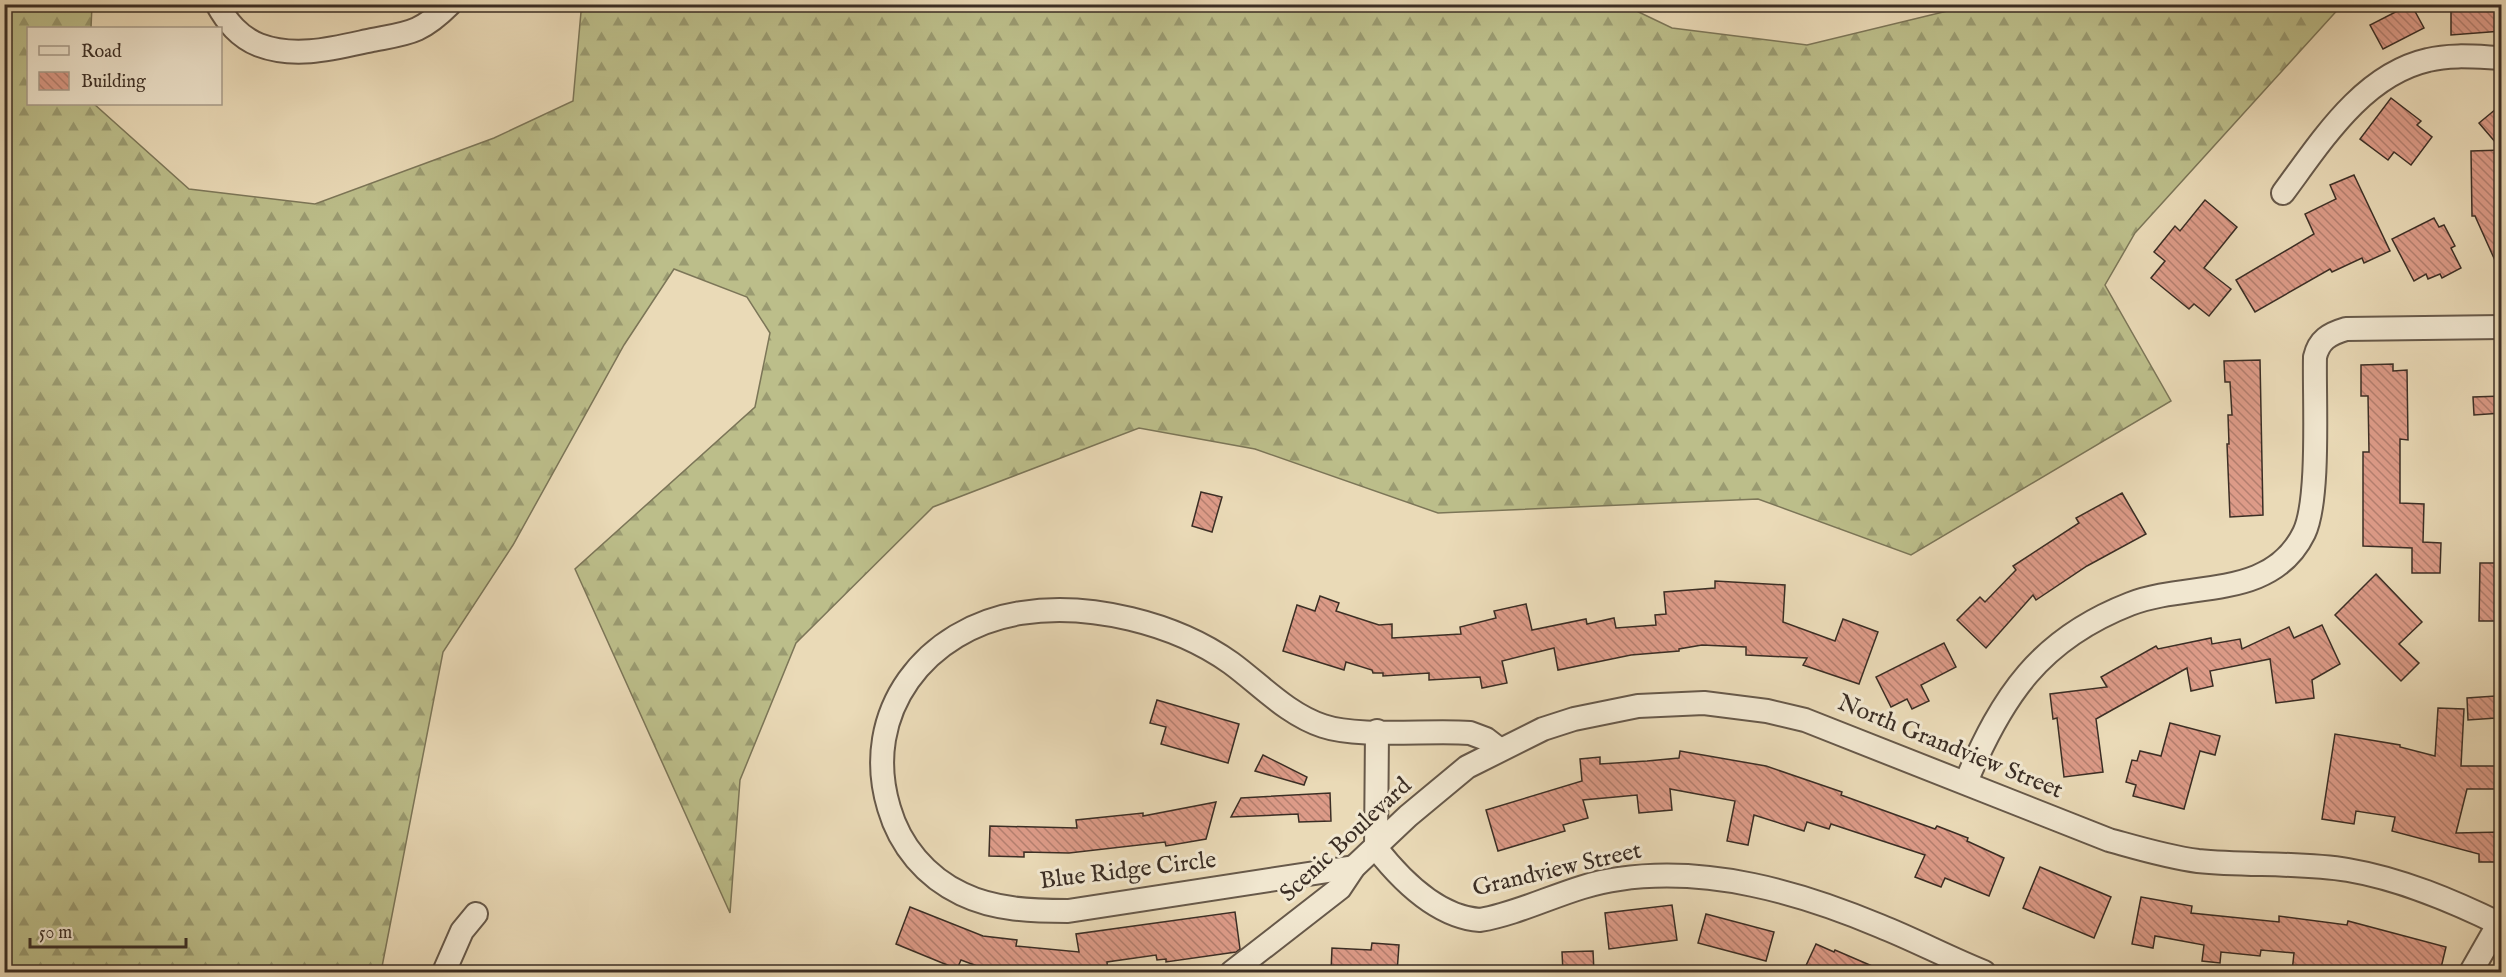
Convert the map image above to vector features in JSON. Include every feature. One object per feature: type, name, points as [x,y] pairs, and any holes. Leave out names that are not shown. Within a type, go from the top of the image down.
[{"type":"street","points":[[217,4],[226,20],[250,41],[281,51],[296,52],[325,50],[409,32],[435,19],[450,4]]},
{"type":"street","points":[[2283,194],[2328,133],[2385,77],[2407,66],[2431,59],[2502,58]]},
{"type":"street","points":[[1966,782],[1988,730],[2005,702],[2048,653],[2073,633],[2102,617],[2152,597],[2249,581],[2282,563],[2295,549],[2304,532],[2312,505],[2315,357],[2318,346],[2324,338],[2346,329],[2502,327]]},
{"type":"street","name":"Blue Ridge Circle","points":[[1354,867],[1068,911],[1024,910],[985,903],[945,884],[916,860],[904,844],[883,790],[884,736],[892,710],[906,682],[920,665],[947,641],[967,629],[994,619],[1053,610],[1115,617],[1176,634],[1215,652],[1297,714],[1336,729],[1377,731]]},
{"type":"street","name":"North Grandview Street","points":[[1499,749],[1574,719],[1638,706],[1704,703],[1767,711],[1813,723],[2109,840],[2152,853],[2197,861],[2306,865],[2349,870],[2391,880],[2432,894],[2500,924]]},
{"type":"street","points":[[1376,848],[1377,731],[1470,733],[1486,739],[1499,749]]},
{"type":"street","name":"Scenic Boulevard","points":[[1232,972],[1323,903],[1340,888],[1354,867],[1408,816],[1452,779],[1467,767],[1499,749]]},
{"type":"street","name":"Grandview Street","points":[[1376,848],[1423,896],[1443,910],[1468,919],[1492,918],[1616,879],[1667,873],[1697,876],[1805,897],[1882,926],[1984,972]]},
{"type":"street","points":[[444,972],[462,931],[476,914]]},
{"type":"street","points":[[2471,972],[2500,924]]},
{"type":"green space","points":[[5,5],[92,5],[91,27],[27,27],[27,105],[95,105],[189,189],[315,204],[494,138],[573,101],[581,12],[606,5],[1624,5],[1672,28],[1807,45],[1972,5],[2342,5],[2135,233],[2105,285],[2171,401],[1911,555],[1758,499],[1438,513],[1255,449],[1139,428],[933,507],[796,643],[740,780],[730,913],[575,569],[755,407],[770,333],[747,297],[674,269],[624,345],[513,545],[443,652],[381,972],[5,972]]},
{"type":"building","points":[[2411,4],[2424,28],[2383,49],[2370,25]]},
{"type":"building","points":[[2457,4],[2502,4],[2502,31],[2451,35],[2451,8],[2458,8]]},
{"type":"building","points":[[2391,98],[2421,121],[2417,125],[2432,137],[2411,165],[2394,152],[2388,160],[2360,139]]},
{"type":"building","points":[[2502,104],[2502,150],[2479,123]]},
{"type":"building","points":[[2502,150],[2502,276],[2475,216],[2472,216],[2471,151]]},
{"type":"building","points":[[2354,175],[2390,251],[2364,263],[2362,258],[2332,272],[2330,269],[2255,312],[2236,280],[2314,234],[2305,214],[2336,199],[2330,185]]},
{"type":"building","points":[[2205,200],[2237,227],[2204,268],[2231,289],[2209,316],[2194,304],[2189,309],[2151,278],[2165,261],[2154,252],[2175,226],[2180,231]]},
{"type":"building","points":[[2434,218],[2439,227],[2444,225],[2455,246],[2451,248],[2461,268],[2442,278],[2440,274],[2428,279],[2426,274],[2414,281],[2392,239]]},
{"type":"building","points":[[2260,360],[2263,515],[2230,517],[2227,444],[2229,444],[2228,415],[2232,415],[2230,382],[2225,382],[2224,361]]},
{"type":"building","points":[[2393,364],[2393,371],[2407,370],[2408,440],[2400,439],[2400,503],[2424,504],[2423,542],[2441,543],[2440,573],[2412,573],[2412,548],[2363,546],[2363,452],[2369,452],[2368,396],[2361,396],[2361,365]]},
{"type":"building","points":[[2502,396],[2502,413],[2474,415],[2473,397]]},
{"type":"building","points":[[1201,492],[1222,497],[1212,532],[1192,526]]},
{"type":"building","points":[[2122,493],[2146,534],[2087,566],[2036,600],[2033,595],[1986,648],[1957,620],[1980,597],[1985,602],[2016,570],[2013,566],[2079,523],[2076,518]]},
{"type":"building","points":[[2480,563],[2502,563],[2502,621],[2479,621]]},
{"type":"building","points":[[2376,574],[2422,622],[2399,644],[2419,663],[2401,681],[2335,615]]},
{"type":"building","points":[[1715,581],[1785,585],[1783,622],[1835,641],[1843,619],[1878,632],[1859,684],[1803,665],[1807,658],[1746,655],[1746,647],[1702,645],[1679,649],[1679,651],[1631,655],[1558,670],[1554,648],[1502,661],[1507,683],[1482,688],[1480,677],[1429,680],[1429,673],[1383,676],[1383,673],[1373,673],[1372,670],[1346,662],[1344,670],[1283,651],[1297,605],[1315,611],[1320,596],[1339,603],[1336,611],[1379,625],[1392,624],[1392,638],[1461,634],[1460,627],[1496,618],[1494,611],[1526,604],[1532,630],[1586,619],[1587,624],[1614,618],[1616,628],[1656,625],[1655,615],[1666,614],[1664,592],[1715,588]]},
{"type":"building","points":[[2322,625],[2340,664],[2312,680],[2314,698],[2276,703],[2270,659],[2210,671],[2213,686],[2191,691],[2187,668],[2096,719],[2103,772],[2064,777],[2057,718],[2053,719],[2050,694],[2107,687],[2101,677],[2156,646],[2158,649],[2211,638],[2212,644],[2240,639],[2242,649],[2289,627],[2294,638]]},
{"type":"building","points":[[1944,643],[1956,667],[1921,685],[1929,701],[1912,709],[1907,699],[1891,707],[1876,677]]},
{"type":"building","points":[[2495,696],[2496,718],[2468,720],[2467,698]]},
{"type":"building","points":[[1157,700],[1239,724],[1228,763],[1161,744],[1166,727],[1150,723]]},
{"type":"building","points":[[2438,708],[2464,709],[2461,766],[2502,766],[2502,789],[2467,789],[2456,833],[2502,832],[2502,862],[2479,862],[2479,854],[2392,831],[2395,817],[2356,811],[2354,824],[2322,819],[2335,734],[2400,745],[2400,747],[2435,756]]},
{"type":"building","points":[[2170,723],[2220,736],[2215,755],[2200,751],[2184,809],[2133,796],[2136,785],[2126,782],[2132,760],[2137,761],[2140,751],[2161,756]]},
{"type":"building","points":[[1680,751],[1766,766],[1842,792],[1841,795],[1935,829],[1937,826],[1968,838],[1967,841],[2004,858],[1989,896],[1945,878],[1941,887],[1915,877],[1925,855],[1831,824],[1829,829],[1807,822],[1804,831],[1754,815],[1748,845],[1727,841],[1735,801],[1670,789],[1672,810],[1639,813],[1637,795],[1583,800],[1588,818],[1563,825],[1565,831],[1498,851],[1486,810],[1582,781],[1580,759],[1600,757],[1600,764],[1647,761],[1679,758]]},
{"type":"building","points":[[1263,755],[1307,777],[1304,785],[1255,771]]},
{"type":"building","points":[[1330,793],[1331,821],[1299,822],[1298,814],[1231,817],[1241,798]]},
{"type":"building","points":[[1216,802],[1206,839],[1166,846],[1165,842],[1069,853],[1024,852],[1024,857],[989,856],[990,826],[1077,828],[1076,820],[1143,813],[1143,816]]},
{"type":"building","points":[[2040,867],[2111,897],[2094,938],[2023,908]]},
{"type":"building","points":[[2141,897],[2192,906],[2191,913],[2279,922],[2279,916],[2347,925],[2348,921],[2446,947],[2440,972],[2292,972],[2294,953],[2261,950],[2260,956],[2221,952],[2220,963],[2202,961],[2204,945],[2155,936],[2153,948],[2132,944]]},
{"type":"building","points":[[1672,905],[1677,940],[1609,949],[1605,913]]},
{"type":"building","points":[[910,907],[983,936],[1017,940],[1016,946],[1079,952],[1076,934],[1235,912],[1240,949],[1236,952],[1166,962],[1166,959],[1157,960],[1156,955],[1107,962],[1108,972],[993,972],[961,960],[957,969],[896,944]]},
{"type":"building","points":[[1706,914],[1774,932],[1766,961],[1698,943]]},
{"type":"building","points":[[1372,943],[1399,945],[1397,972],[1331,972],[1332,948],[1371,950]]},
{"type":"building","points":[[1816,944],[1834,952],[1835,950],[1886,972],[1803,972]]},
{"type":"building","points":[[1593,951],[1594,972],[1563,972],[1562,952]]}]
